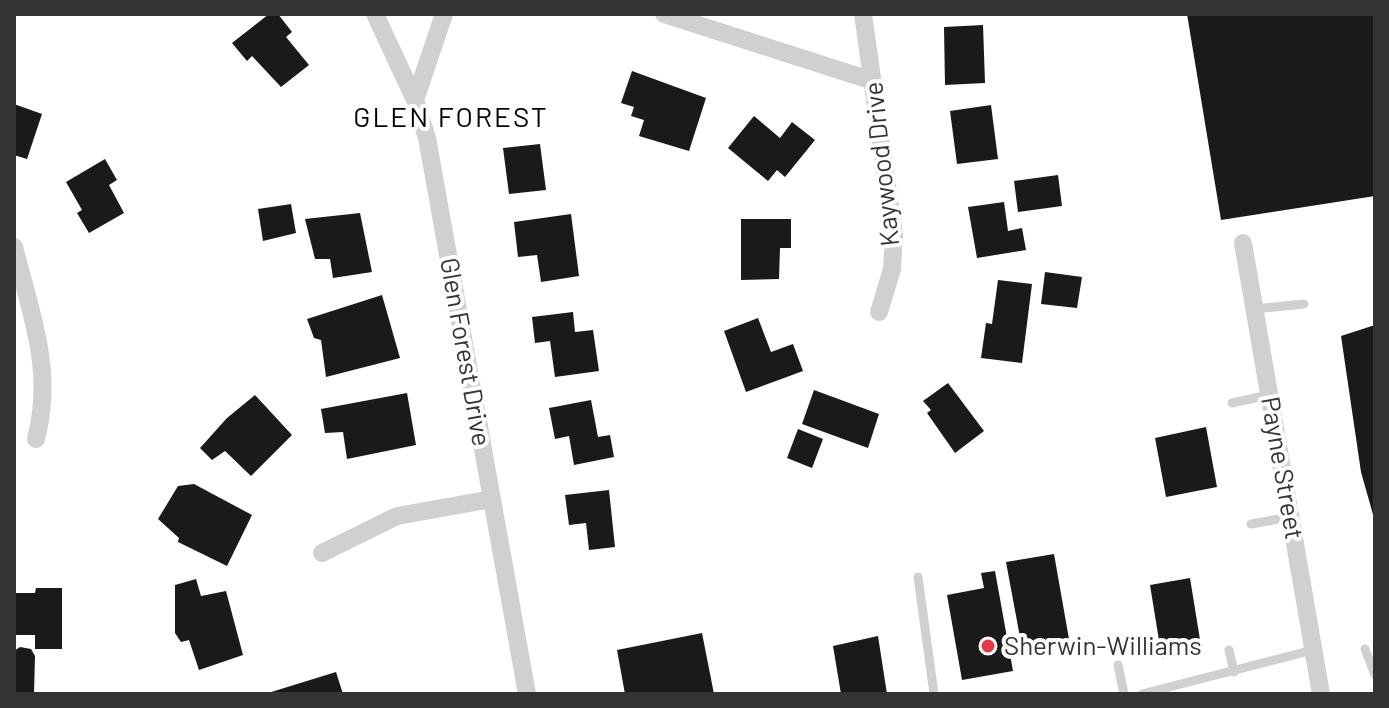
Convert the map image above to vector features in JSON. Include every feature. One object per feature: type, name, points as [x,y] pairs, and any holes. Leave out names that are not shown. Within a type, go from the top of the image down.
[{"type":"street","name":"Glen Forest Drive","points":[[375,14],[415,100],[427,138],[527,694]]},
{"type":"street","points":[[415,100],[444,14]]},
{"type":"street","points":[[664,14],[873,81]]},
{"type":"street","name":"Kaywood Drive","points":[[863,14],[894,235],[892,269],[879,312]]},
{"type":"street","name":"Payne Street","points":[[1243,243],[1321,694]]},
{"type":"street","points":[[14,247],[43,359],[43,412],[36,439]]},
{"type":"street","points":[[322,553],[397,516],[492,499]]},
{"type":"lane","points":[[1254,309],[1304,304]]},
{"type":"lane","points":[[1232,403],[1269,395]]},
{"type":"lane","points":[[1251,524],[1290,517]]},
{"type":"lane","points":[[918,577],[934,694]]},
{"type":"lane","points":[[1365,649],[1375,675]]},
{"type":"lane","points":[[1229,650],[1234,672]]},
{"type":"lane","points":[[1142,694],[1313,650]]},
{"type":"lane","points":[[1118,665],[1124,694]]},
{"type":"building","points":[[269,14],[278,14],[292,32],[286,37],[309,65],[281,87],[252,56],[247,61],[232,43]]},
{"type":"building","points":[[1187,14],[1375,14],[1375,196],[1221,220]]},
{"type":"building","points":[[983,25],[985,83],[945,85],[944,27]]},
{"type":"building","points":[[632,71],[706,98],[689,151],[639,136],[644,120],[631,116],[634,107],[621,103]]},
{"type":"building","points":[[14,104],[42,114],[27,159],[14,155]]},
{"type":"building","points":[[991,105],[998,159],[957,164],[950,111]]},
{"type":"building","points":[[754,116],[780,138],[792,122],[815,140],[785,177],[777,170],[768,181],[728,148]]},
{"type":"building","points":[[540,144],[546,190],[509,194],[503,148]]},
{"type":"building","points":[[105,159],[117,180],[109,185],[124,213],[89,233],[77,213],[82,210],[66,182]]},
{"type":"building","points":[[1058,175],[1062,206],[1018,212],[1014,181]]},
{"type":"building","points":[[1004,202],[1008,231],[1022,228],[1026,250],[977,258],[968,207]]},
{"type":"building","points":[[291,204],[296,233],[263,241],[258,209]]},
{"type":"building","points":[[360,213],[372,272],[333,278],[330,259],[315,259],[305,219]]},
{"type":"building","points":[[571,214],[579,276],[541,282],[537,255],[518,257],[514,222]]},
{"type":"building","points":[[741,219],[791,219],[791,248],[780,248],[779,279],[741,280]]},
{"type":"building","points":[[1045,272],[1082,277],[1077,308],[1041,304]]},
{"type":"building","points":[[998,280],[1032,284],[1022,363],[981,358],[986,323],[992,324]]},
{"type":"building","points":[[382,295],[400,358],[326,377],[321,340],[314,338],[307,319]]},
{"type":"building","points":[[573,312],[575,332],[593,330],[599,371],[555,377],[550,341],[535,343],[532,317]]},
{"type":"building","points":[[758,318],[771,352],[793,344],[803,371],[746,392],[724,331]]},
{"type":"building","points":[[1375,325],[1374,518],[1361,472],[1341,336]]},
{"type":"building","points":[[948,383],[984,431],[955,453],[927,413],[931,410],[923,401]]},
{"type":"building","points":[[814,390],[879,414],[868,448],[802,424]]},
{"type":"building","points":[[407,393],[416,445],[347,459],[343,432],[325,433],[321,409]]},
{"type":"building","points":[[255,395],[292,435],[251,476],[225,451],[212,460],[200,448],[227,418]]},
{"type":"building","points":[[591,400],[598,437],[610,435],[614,457],[574,465],[569,436],[555,439],[549,408]]},
{"type":"building","points":[[1206,427],[1217,487],[1166,497],[1155,438]]},
{"type":"building","points":[[798,429],[823,439],[812,468],[787,458]]},
{"type":"building","points":[[194,484],[252,515],[227,566],[178,542],[179,538],[158,519],[178,486]]},
{"type":"building","points":[[609,490],[615,547],[589,550],[586,523],[569,525],[565,495]]},
{"type":"building","points":[[1054,554],[1069,639],[1022,648],[1006,562]]},
{"type":"building","points":[[995,571],[1013,671],[962,680],[947,595],[984,588],[981,573]]},
{"type":"building","points":[[1190,578],[1202,652],[1162,659],[1150,585]]},
{"type":"building","points":[[196,579],[201,596],[226,591],[243,655],[199,670],[189,640],[181,642],[175,633],[175,585]]},
{"type":"building","points":[[36,588],[62,588],[62,649],[35,649],[35,635],[14,635],[14,593],[35,593]]},
{"type":"building","points":[[702,633],[714,694],[625,694],[617,650]]},
{"type":"building","points":[[878,636],[887,694],[841,694],[833,646]]},
{"type":"building","points":[[20,647],[31,649],[35,656],[34,694],[14,694],[14,651]]},
{"type":"building","points":[[336,672],[343,694],[268,694],[268,693]]},
{"type":"place","name":"Sherwin-Williams","points":[[988,646]]},
{"type":"district","name":"GLEN FOREST","points":[[451,118]]}]
